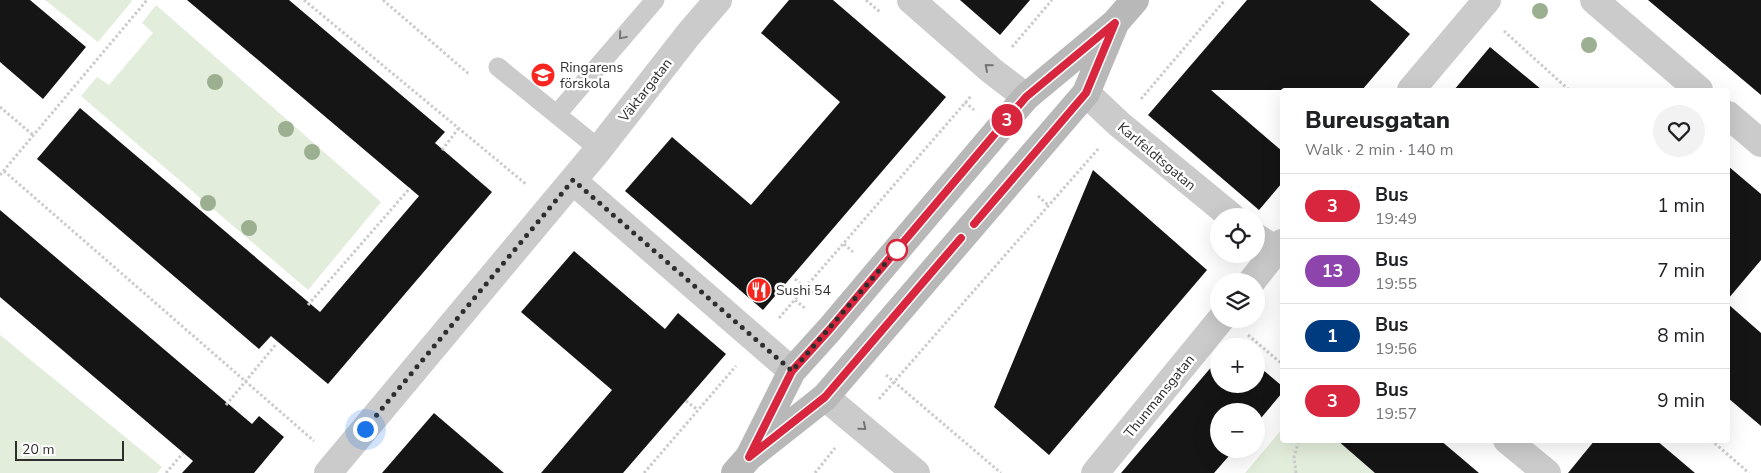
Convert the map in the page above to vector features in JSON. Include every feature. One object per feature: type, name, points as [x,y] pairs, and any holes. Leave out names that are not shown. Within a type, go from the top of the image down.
[{"type":"main road","points":[[742,465],[792,371],[830,329],[1026,97],[1115,23],[1135,0]]},
{"type":"main road","points":[[742,465],[825,397],[1086,93],[1115,23]]},
{"type":"street","name":"Väktargatan","points":[[328,473],[599,149],[688,35],[718,0]]},
{"type":"street","points":[[911,0],[992,71],[1026,97]]},
{"type":"street","points":[[1594,0],[1697,88]]},
{"type":"street","points":[[1414,88],[1483,5]]},
{"type":"street","name":"Karlfeldtsgatan","points":[[1086,93],[1119,124],[1220,208]]},
{"type":"street","points":[[1730,116],[1761,143]]},
{"type":"street","points":[[573,180],[792,371]]},
{"type":"street","points":[[1257,273],[1275,246]]},
{"type":"street","name":"Thunmansgatan","points":[[1095,473],[1214,328]]},
{"type":"street","points":[[825,397],[916,473]]},
{"type":"street","points":[[1512,443],[1548,473]]},
{"type":"lane","points":[[557,114],[655,0]]},
{"type":"lane","points":[[498,67],[599,149]]},
{"type":"path","points":[[0,175],[147,0]]},
{"type":"path","points":[[304,0],[528,185]]},
{"type":"path","points":[[644,473],[806,288],[1052,0]]},
{"type":"path","points":[[815,473],[1225,0]]},
{"type":"path","points":[[1483,5],[1567,88]]},
{"type":"path","points":[[0,107],[33,135]]},
{"type":"path","points":[[442,150],[458,129]]},
{"type":"path","points":[[4,171],[316,443]]},
{"type":"path","points":[[308,305],[410,188]]},
{"type":"path","points":[[796,279],[813,294]]},
{"type":"path","points":[[1246,333],[1280,362]]},
{"type":"path","points":[[226,405],[278,343]]},
{"type":"path","points":[[894,381],[1001,473]]},
{"type":"path","points":[[686,400],[698,410]]},
{"type":"path","points":[[1296,473],[1294,457],[1298,443]]},
{"type":"path","points":[[1714,443],[1749,473]]},
{"type":"path","points":[[166,473],[183,453]]},
{"type":"green space","points":[[45,0],[131,0],[132,1],[98,42]]},
{"type":"green space","points":[[156,5],[381,202],[308,290],[81,96],[97,77],[109,85],[153,33],[142,23]]},
{"type":"green space","points":[[0,335],[162,467],[157,473],[0,473]]},
{"type":"green space","points":[[1280,431],[1280,443],[1340,443],[1375,473],[1245,473],[1258,458],[1265,458],[1265,449]]},
{"type":"building","points":[[0,0],[30,0],[86,47],[43,99],[0,62]]},
{"type":"building","points":[[187,0],[289,0],[445,132],[435,143],[492,192],[328,384],[271,336],[259,349],[37,159],[80,108],[320,312],[419,196]]},
{"type":"building","points":[[789,0],[833,0],[946,97],[763,310],[625,191],[672,137],[751,205],[840,102],[761,33]]},
{"type":"building","points":[[960,0],[1030,0],[1000,35]]},
{"type":"building","points":[[1247,0],[1370,0],[1410,34],[1364,88],[1211,90],[1280,149],[1280,185],[1261,208],[1257,208],[1148,115]]},
{"type":"building","points":[[1648,0],[1761,0],[1761,95]]},
{"type":"building","points":[[1490,47],[1540,88],[1456,88]]},
{"type":"building","points":[[1730,168],[1761,194],[1761,260],[1730,297]]},
{"type":"building","points":[[1093,170],[1207,270],[1049,455],[994,407]]},
{"type":"building","points":[[0,210],[252,424],[259,416],[284,437],[254,473],[182,473],[193,461],[0,297]]},
{"type":"building","points":[[574,251],[665,329],[678,313],[726,354],[623,473],[541,473],[612,390],[521,312]]},
{"type":"building","points":[[1730,306],[1761,333],[1761,426],[1730,400]]},
{"type":"building","points":[[1210,369],[1210,393],[1265,393],[1265,372],[1280,384],[1280,395],[1265,413],[1265,403],[1210,403],[1210,458],[1227,458],[1214,473],[1121,473]]},
{"type":"building","points":[[434,413],[504,473],[382,473]]},
{"type":"building","points":[[1340,443],[1444,443],[1479,473],[1375,473]]},
{"type":"building","points":[[1593,443],[1660,443],[1695,473],[1568,473]]},
{"type":"bus line","name":"3","points":[[961,238],[825,397],[749,457],[792,371],[830,329],[1026,97],[1115,23],[1086,93],[974,224]]},
{"type":"place","name":"Ringarens förskola","points":[[543,75]]},
{"type":"place","name":"Sushi 54","points":[[759,290]]},
{"type":"route","points":[[365,429],[573,180],[792,371],[897,250]]}]
